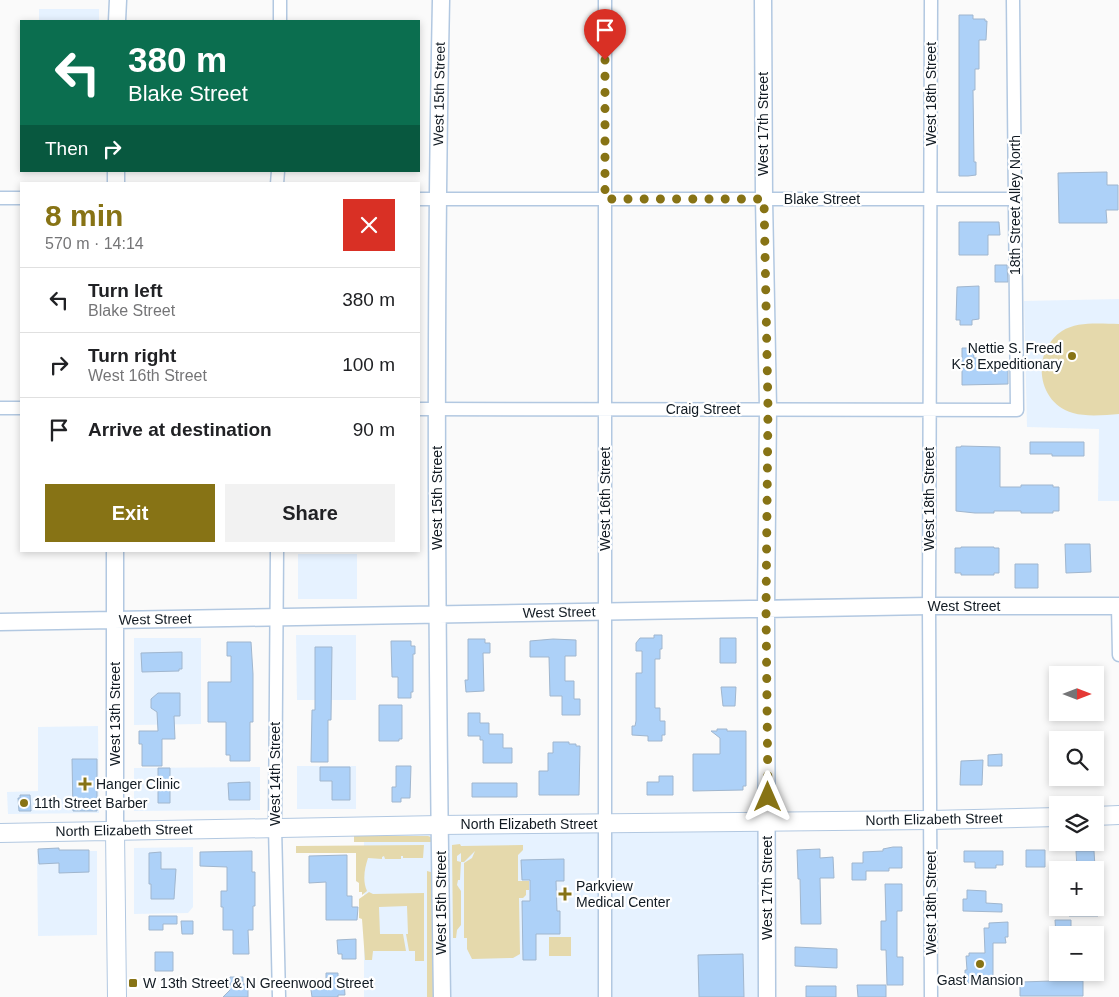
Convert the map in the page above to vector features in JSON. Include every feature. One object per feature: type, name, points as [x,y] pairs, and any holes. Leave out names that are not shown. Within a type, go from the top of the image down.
[{"type":"main road","points":[[1104,816],[1119,815]]},
{"type":"main road","name":"North Elizabeth Street","points":[[0,833],[440,824],[605,824],[768,820],[930,820],[1049,817]]},
{"type":"main road","name":"West 13th Street","points":[[115,831],[117,997]]},
{"type":"street","points":[[117,20],[118,0]]},
{"type":"street","points":[[280,0],[280,20]]},
{"type":"street","name":"West 15th Street","points":[[441,0],[437,198],[437,614],[442,997]]},
{"type":"street","name":"West 16th Street","points":[[605,0],[605,997]]},
{"type":"street","name":"West 17th Street","points":[[763,0],[768,408],[766,609],[767,997]]},
{"type":"street","name":"West 18th Street","points":[[931,0],[929,606],[931,997]]},
{"type":"street","name":"18th Street Alley North","points":[[1013,0],[1016,410]]},
{"type":"street","points":[[0,198],[20,198]]},
{"type":"street","name":"Blake Street","points":[[420,198],[1015,200]]},
{"type":"street","points":[[0,408],[20,408]]},
{"type":"street","name":"Craig Street","points":[[420,409],[768,408],[1016,410]]},
{"type":"street","name":"West 13th Street","points":[[115,552],[115,831]]},
{"type":"street","name":"West 14th Street","points":[[277,552],[275,827],[279,997]]},
{"type":"street","name":"West Street","points":[[0,622],[929,606],[1119,606]]},
{"type":"street","points":[[1119,606],[1119,654]]},
{"type":"shaded area","points":[[39,9],[99,9],[99,20],[39,20]]},
{"type":"shaded area","name":"Nettie S. Freed K-8 Expeditionary","points":[[1119,299],[1119,501],[1098,501],[1099,429],[1027,427],[1024,301]]},
{"type":"shaded area","points":[[1119,324],[1119,414],[1084,415],[1073,413],[1061,407],[1051,399],[1045,388],[1042,376],[1042,363],[1045,351],[1052,340],[1062,331],[1075,326]]},
{"type":"shaded area","points":[[298,554],[357,554],[357,599],[298,599]]},
{"type":"shaded area","points":[[296,635],[356,635],[356,700],[297,700]]},
{"type":"shaded area","points":[[134,638],[201,638],[201,724],[134,725]]},
{"type":"shaded area","points":[[98,726],[99,813],[8,814],[7,792],[38,791],[38,727]]},
{"type":"shaded area","points":[[297,766],[356,766],[356,809],[297,809]]},
{"type":"shaded area","points":[[260,767],[260,810],[134,811],[134,768]]},
{"type":"shaded area","name":"Parkview Medical Center","points":[[768,821],[767,997],[364,997],[364,826]]},
{"type":"shaded area","points":[[354,836],[428,836],[433,838],[432,842],[354,842]]},
{"type":"shaded area","points":[[460,844],[461,846],[523,845],[523,850],[518,855],[518,881],[529,881],[529,890],[526,890],[526,895],[523,898],[519,898],[520,954],[513,958],[472,959],[467,949],[467,938],[464,938],[464,863],[472,858],[475,851],[464,862],[461,862],[460,880],[458,880],[457,885],[461,891],[461,925],[457,930],[456,938],[453,938],[452,845]],"holes":[[[461,853],[461,862],[457,861],[457,856]]]},
{"type":"shaded area","points":[[424,845],[423,858],[403,858],[401,856],[401,859],[385,859],[384,856],[382,859],[368,858],[364,878],[367,891],[362,895],[362,892],[359,892],[359,883],[356,881],[356,853],[296,853],[296,846]]},
{"type":"shaded area","points":[[193,847],[193,907],[188,913],[134,914],[134,848]]},
{"type":"shaded area","points":[[37,851],[97,851],[97,935],[38,936]]},
{"type":"shaded area","points":[[427,871],[434,873],[435,997],[427,997]]},
{"type":"shaded area","points":[[369,892],[373,894],[424,893],[424,961],[415,961],[415,951],[409,951],[406,934],[408,934],[407,906],[379,907],[380,934],[403,934],[406,951],[373,951],[372,960],[365,960],[362,919],[359,918],[359,899]]},
{"type":"shaded area","points":[[549,937],[571,937],[571,956],[549,956]]},
{"type":"building","points":[[959,15],[973,15],[973,19],[985,19],[987,21],[986,40],[979,40],[979,69],[975,69],[975,90],[973,90],[974,162],[976,162],[976,175],[968,176],[959,176]]},
{"type":"building","points":[[1107,172],[1107,185],[1118,185],[1118,210],[1106,210],[1107,223],[1059,223],[1058,173]]},
{"type":"building","points":[[959,222],[999,222],[1000,235],[988,235],[988,255],[959,255]]},
{"type":"building","points":[[995,265],[1007,265],[1008,282],[995,282]]},
{"type":"building","points":[[979,286],[979,319],[972,320],[972,325],[960,325],[960,320],[956,320],[957,287]]},
{"type":"building","points":[[962,348],[973,348],[974,358],[982,358],[982,370],[1008,368],[1008,384],[962,385]]},
{"type":"building","points":[[1030,442],[1084,442],[1084,456],[1030,454]]},
{"type":"building","points":[[956,447],[1000,447],[1000,487],[1053,485],[1053,487],[1059,487],[1059,511],[1053,511],[1053,513],[994,511],[994,513],[975,513],[956,511]]},
{"type":"building","points":[[1065,544],[1090,544],[1091,572],[1066,573]]},
{"type":"building","points":[[955,548],[999,548],[999,573],[994,573],[994,575],[961,575],[961,573],[955,573]]},
{"type":"building","points":[[1015,564],[1038,564],[1038,588],[1015,588]]},
{"type":"building","points":[[654,635],[662,635],[660,659],[655,659],[655,708],[660,708],[660,721],[665,721],[665,735],[662,735],[662,741],[648,741],[648,736],[632,735],[632,726],[635,726],[636,721],[636,673],[642,673],[642,651],[636,651],[636,643],[640,638],[654,638]]},
{"type":"building","points":[[720,638],[736,638],[736,663],[720,663]]},
{"type":"building","points":[[468,639],[485,639],[485,643],[490,643],[490,653],[483,653],[484,691],[466,692],[465,680],[468,680]]},
{"type":"building","points":[[576,640],[576,656],[565,656],[565,681],[574,681],[574,699],[580,699],[580,715],[562,715],[562,696],[550,696],[549,657],[530,657],[530,641]]},
{"type":"building","points":[[391,641],[411,641],[411,646],[415,646],[415,654],[413,654],[413,692],[411,692],[411,698],[398,698],[398,677],[392,677]]},
{"type":"building","points":[[227,642],[251,642],[253,722],[250,722],[250,761],[230,761],[230,755],[226,755],[226,722],[208,722],[208,682],[231,682],[231,656],[227,656]]},
{"type":"building","points":[[315,647],[332,647],[331,720],[328,720],[328,762],[311,762],[312,710],[315,710]]},
{"type":"building","points":[[182,652],[182,669],[179,669],[179,671],[142,672],[141,653]]},
{"type":"building","points":[[721,687],[736,687],[735,706],[723,706]]},
{"type":"building","points":[[158,693],[180,693],[180,716],[174,716],[175,739],[162,739],[162,766],[142,766],[142,744],[139,744],[139,731],[158,731],[157,712],[151,708],[151,699]]},
{"type":"building","points":[[379,705],[402,705],[402,739],[399,739],[399,741],[379,741]]},
{"type":"building","points":[[468,713],[480,713],[480,723],[489,723],[489,734],[503,734],[503,748],[512,748],[512,763],[483,763],[483,740],[480,740],[480,736],[468,736]]},
{"type":"building","points":[[717,729],[746,731],[746,786],[743,786],[743,790],[693,791],[693,754],[720,754],[720,738],[711,731],[717,731]]},
{"type":"building","points":[[553,742],[569,742],[569,744],[580,746],[579,795],[539,795],[539,771],[548,771],[548,753],[553,753]]},
{"type":"building","points":[[1002,754],[1002,766],[988,766],[988,755]]},
{"type":"building","points":[[72,759],[97,759],[97,811],[73,811]]},
{"type":"building","points":[[983,760],[982,785],[960,785],[961,761]]},
{"type":"building","points":[[396,766],[411,766],[410,798],[401,798],[401,802],[392,802],[392,787],[396,787]]},
{"type":"building","points":[[320,767],[350,767],[350,800],[332,800],[332,781],[320,781]]},
{"type":"building","points":[[158,768],[170,768],[170,803],[158,803]]},
{"type":"building","points":[[659,776],[673,776],[673,795],[647,795],[647,782],[659,782]]},
{"type":"building","points":[[250,782],[250,800],[229,800],[228,783]]},
{"type":"building","points":[[472,783],[517,783],[517,797],[472,797]]},
{"type":"building","points":[[20,795],[30,795],[31,811],[19,811],[18,798],[20,798]]},
{"type":"building","points":[[902,847],[902,868],[889,868],[889,871],[866,871],[866,880],[852,880],[852,863],[863,863],[863,852],[883,851],[883,849]]},
{"type":"building","points":[[59,848],[59,850],[89,850],[89,872],[59,873],[59,863],[39,864],[38,849]]},
{"type":"building","points":[[820,849],[820,858],[833,857],[834,878],[820,878],[821,924],[801,924],[797,850]]},
{"type":"building","points":[[1026,850],[1045,850],[1045,867],[1026,867]]},
{"type":"building","points":[[252,851],[252,872],[255,872],[255,906],[253,906],[253,930],[248,930],[249,954],[233,954],[233,930],[223,930],[223,907],[221,907],[221,891],[227,891],[227,867],[200,866],[200,852]]},
{"type":"building","points":[[964,851],[1003,851],[1003,865],[996,865],[996,868],[975,868],[975,862],[964,862]]},
{"type":"building","points":[[1076,851],[1094,851],[1095,861],[1077,861]]},
{"type":"building","points":[[161,852],[161,869],[176,869],[174,899],[151,899],[149,853]]},
{"type":"building","points":[[347,855],[347,896],[352,896],[352,907],[358,907],[357,920],[326,920],[326,882],[309,883],[309,856]]},
{"type":"building","points":[[564,859],[564,881],[556,881],[557,911],[560,911],[560,934],[536,934],[536,960],[523,960],[522,901],[530,901],[530,880],[522,880],[521,860]]},
{"type":"building","points":[[885,884],[902,884],[902,911],[897,911],[897,957],[903,957],[903,985],[887,985],[886,950],[881,950],[881,921],[886,921]]},
{"type":"building","points":[[967,890],[986,891],[986,903],[1002,904],[1002,912],[963,911],[963,899],[967,899]]},
{"type":"building","points":[[149,916],[177,916],[177,924],[163,924],[163,930],[149,930]]},
{"type":"building","points":[[1055,920],[1071,920],[1071,926],[1055,926]]},
{"type":"building","points":[[181,921],[193,921],[193,934],[182,934]]},
{"type":"building","points":[[1008,922],[1008,937],[1005,937],[1006,943],[993,943],[993,980],[983,980],[983,984],[968,983],[965,978],[965,970],[967,970],[966,956],[969,956],[969,953],[985,953],[984,928],[989,928],[989,923]]},
{"type":"building","points":[[356,939],[356,959],[342,959],[342,954],[338,954],[337,940]]},
{"type":"building","points":[[795,947],[837,949],[837,968],[795,966]]},
{"type":"building","points":[[155,952],[173,952],[173,971],[155,971]]},
{"type":"building","points":[[743,954],[744,997],[699,997],[698,955]]},
{"type":"building","points":[[326,973],[338,973],[338,981],[344,981],[345,995],[338,995],[338,997],[312,997],[310,983],[312,983],[312,980],[326,980]]},
{"type":"building","points":[[230,977],[243,977],[243,984],[248,984],[248,997],[223,997],[230,990]]},
{"type":"building","points":[[1083,981],[1083,996],[1020,996],[1020,982]]},
{"type":"building","points":[[857,985],[886,985],[886,997],[858,997]]},
{"type":"building","points":[[806,986],[836,986],[836,997],[806,997]]},
{"type":"place","name":"Nettie S. Freed K-8 Expeditionary","points":[[1072,356]]},
{"type":"place","name":"Hanger Clinic","points":[[85,784]]},
{"type":"place","name":"11th Street Barber","points":[[24,803]]},
{"type":"place","name":"Parkview Medical Center","points":[[565,894]]},
{"type":"place","name":"Gast Mansion","points":[[980,964]]},
{"type":"place","name":"W 13th Street & N Greenwood Street","points":[[133,983]]},
{"type":"route","points":[[605,60],[605,199],[764,199],[768,408],[766,609],[768,797]]}]
